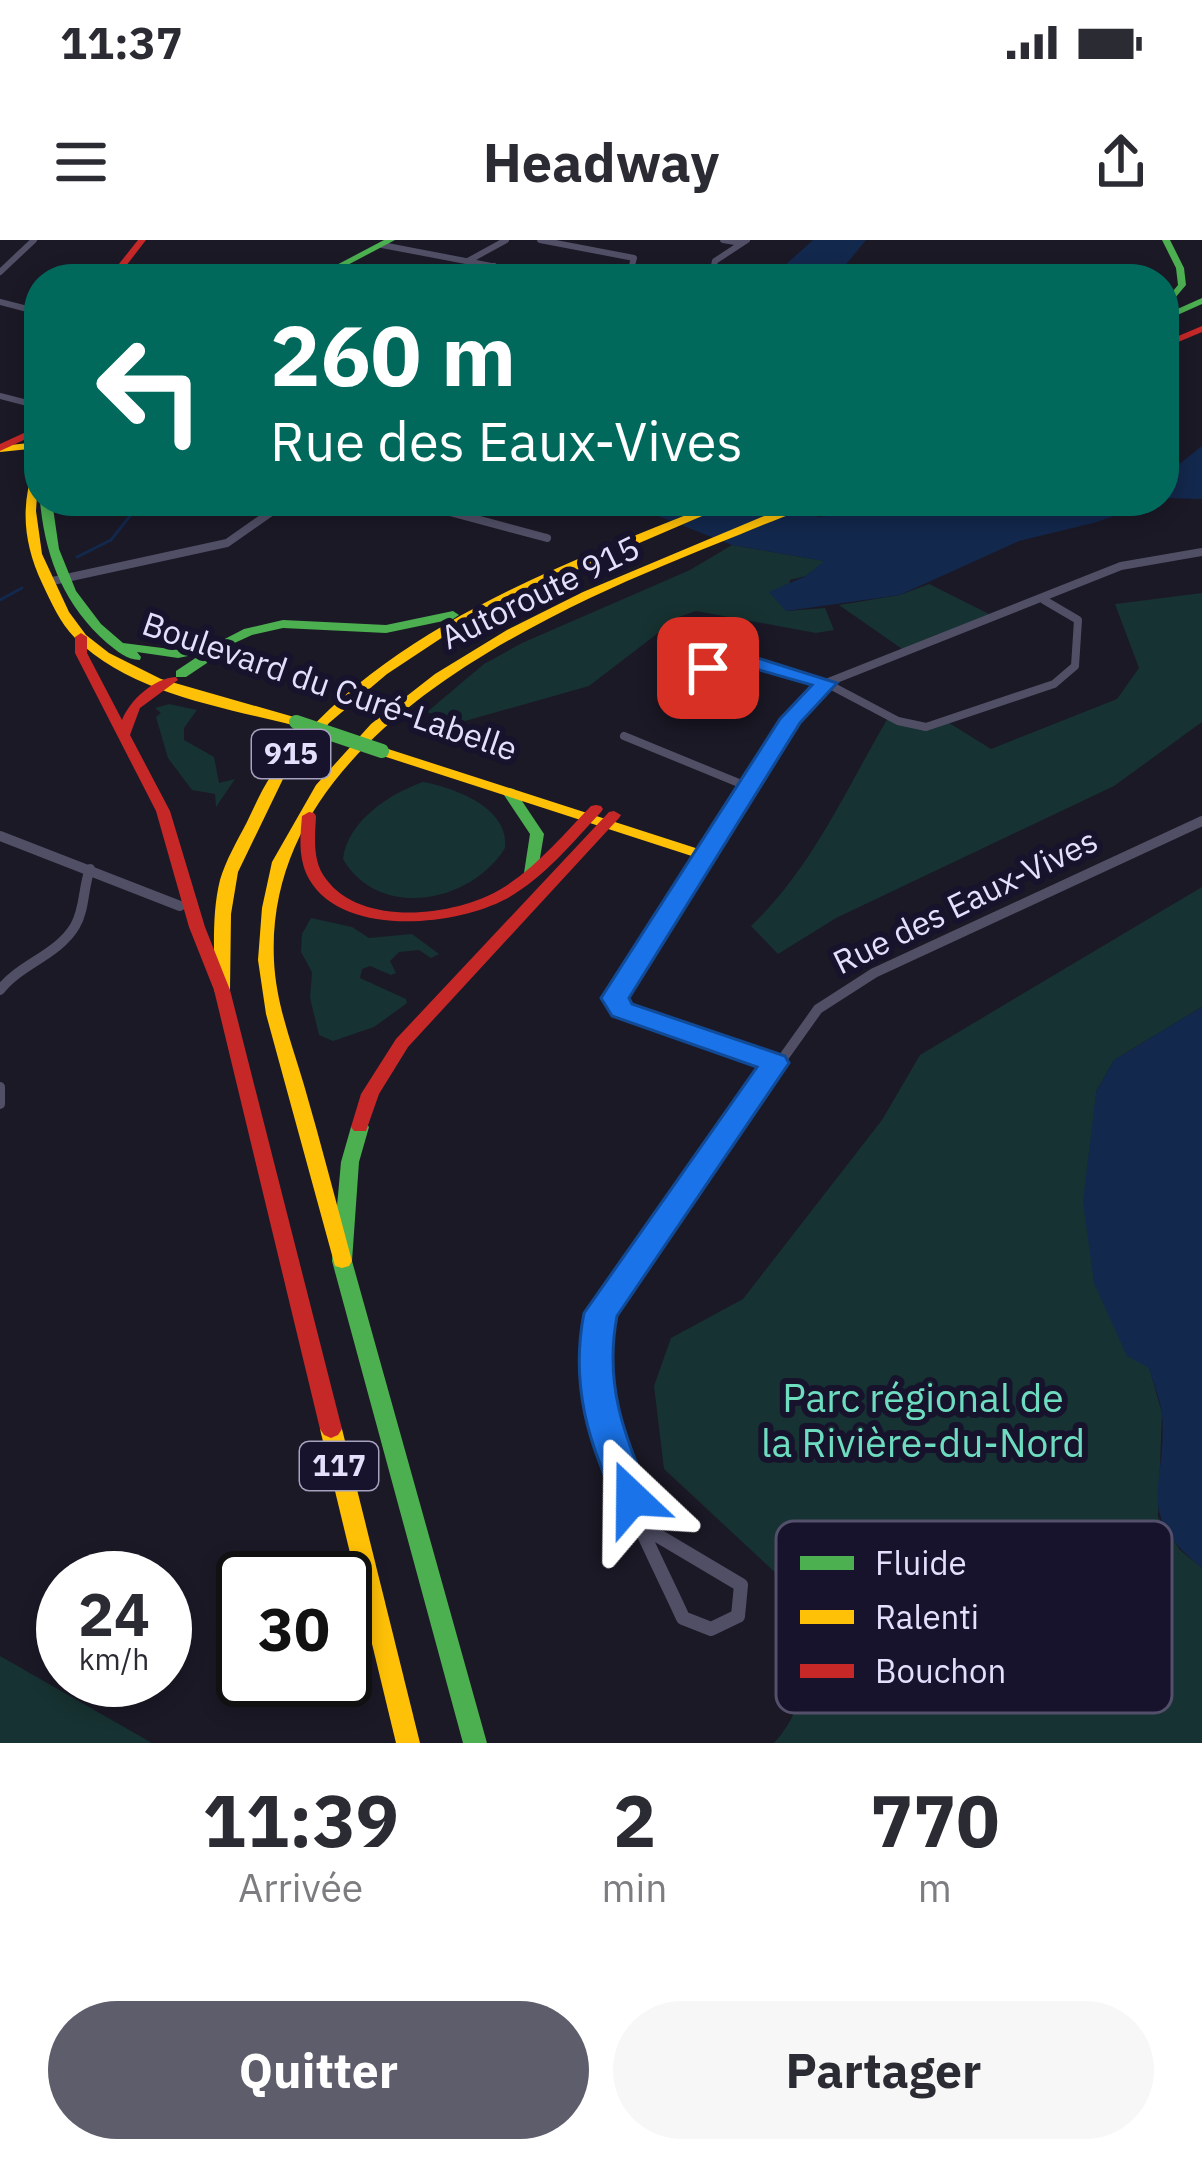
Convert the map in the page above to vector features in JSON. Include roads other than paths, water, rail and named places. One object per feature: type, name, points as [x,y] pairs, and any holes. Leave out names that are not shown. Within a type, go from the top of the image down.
[{"type":"main road","points":[[124,264],[142,240]]},
{"type":"main road","points":[[1180,240],[1181,250],[1197,258]]},
{"type":"main road","points":[[346,264],[392,243]]},
{"type":"main road","points":[[355,264],[392,243]]},
{"type":"main road","points":[[1179,264],[1184,284],[1179,297]]},
{"type":"main road","name":"Boulevard du Curé-Labelle","points":[[28,516],[28,530],[80,637],[116,661],[601,817]]},
{"type":"main road","name":"Boulevard du Curé-Labelle","points":[[47,516],[55,580],[86,620],[129,655],[175,678]]},
{"type":"main road","name":"Autoroute 915","points":[[222,990],[218,931],[225,881],[243,832],[278,770],[315,726],[369,678],[424,641],[494,604],[696,516]]},
{"type":"main road","name":"Autoroute 915","points":[[342,1262],[284,1044],[266,945],[276,873],[310,803],[364,737],[448,670],[522,628],[776,516]]},
{"type":"main road","points":[[118,646],[161,654],[218,647],[275,626],[395,628],[494,604]]},
{"type":"main road","points":[[80,637],[81,653],[163,811],[187,909],[222,990]]},
{"type":"main road","points":[[124,734],[134,706],[218,647]]},
{"type":"main road","name":"Boulevard du Curé-Labelle","points":[[386,747],[509,792],[601,817]]},
{"type":"main road","points":[[509,792],[535,827],[538,845],[532,872]]},
{"type":"main road","points":[[310,803],[304,850],[309,870],[330,894],[360,909],[407,918],[460,913],[504,895],[601,817]]},
{"type":"main road","points":[[601,817],[709,852]]},
{"type":"main road","points":[[342,1262],[352,1152],[377,1080],[422,1018],[601,817]]},
{"type":"main road","name":"117","points":[[222,990],[408,1743]]},
{"type":"main road","name":"117","points":[[342,1262],[475,1743]]},
{"type":"street","points":[[0,272],[34,240]]},
{"type":"street","points":[[468,261],[506,240]]},
{"type":"street","points":[[540,240],[634,258],[632,264]]},
{"type":"street","points":[[723,240],[744,242]]},
{"type":"street","points":[[714,264],[744,242]]},
{"type":"street","points":[[392,243],[484,264]]},
{"type":"street","points":[[55,580],[222,544],[267,516]]},
{"type":"street","points":[[465,516],[547,538]]},
{"type":"street","points":[[775,1063],[622,1010],[615,998],[791,719],[826,683],[1121,566],[1202,552]]},
{"type":"street","points":[[734,656],[826,683],[898,721],[926,727],[1054,684],[1076,667],[1078,620],[1044,600]]},
{"type":"street","points":[[624,736],[751,788]]},
{"type":"street","name":"Rue des Eaux-Vives","points":[[645,1528],[741,1586],[738,1616],[724,1629],[703,1631],[683,1618],[645,1528],[607,1438],[595,1388],[593,1352],[601,1313],[775,1063],[818,1009],[874,973],[1202,821]]},
{"type":"street","points":[[0,836],[187,909]]},
{"type":"street","points":[[0,990],[17,968],[67,936],[77,923],[90,869]]},
{"type":"street","points":[[0,1088],[0,1103]]},
{"type":"water","points":[[813,240],[866,240],[846,264],[786,264]]},
{"type":"water","points":[[1202,446],[1202,499],[1179,498],[1179,464]]},
{"type":"water","points":[[658,516],[1114,516],[1019,541],[900,595],[786,611],[769,592],[806,576],[824,561],[732,545]]},
{"type":"water","points":[[1202,1007],[1202,1568],[1180,1548],[1172,1537],[1172,1521],[1163,1521],[1160,1513],[1162,1414],[1149,1368],[1127,1356],[1094,1283],[1083,1202],[1096,1092],[1114,1060]]},
{"type":"waterway","points":[[77,557],[111,540],[130,516]]},
{"type":"waterway","points":[[0,600],[22,588]]},
{"type":"park label","name":"Parc régional de la Rivière-du-Nord","points":[[923,1420]]}]
